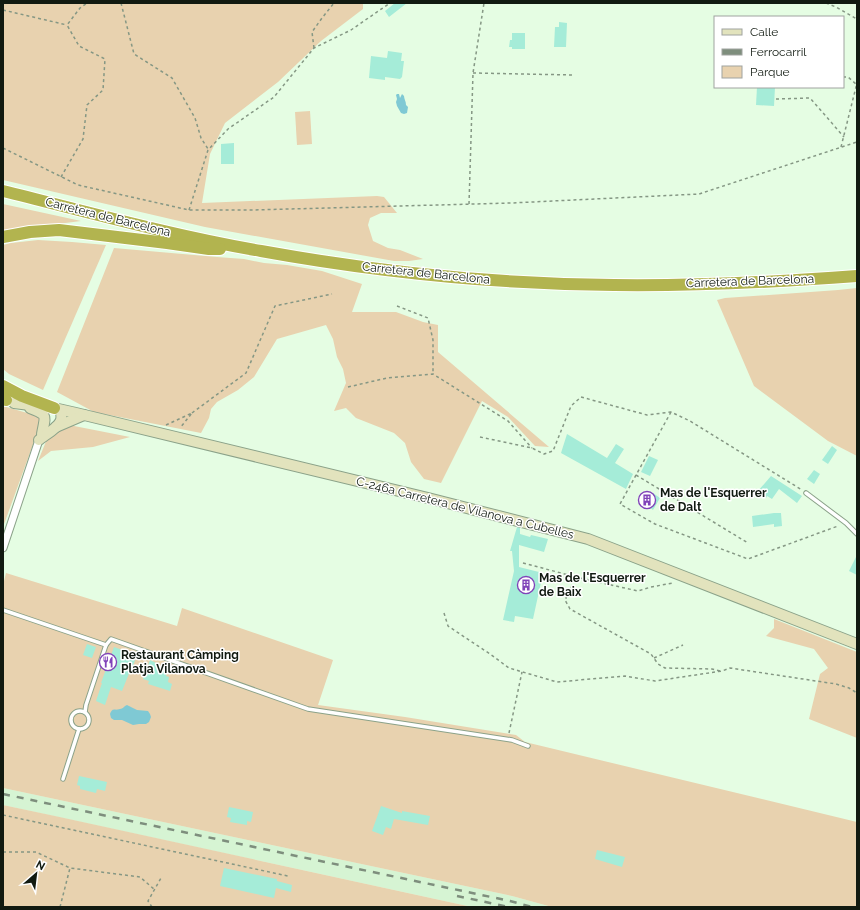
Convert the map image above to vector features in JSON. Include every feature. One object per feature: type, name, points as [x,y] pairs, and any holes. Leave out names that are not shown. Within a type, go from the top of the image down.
[{"type":"highway","name":"Carretera de Barcelona","points":[[3,191],[102,216],[261,251],[329,262],[408,272],[479,279],[614,285],[712,284],[857,276]]},
{"type":"highway","points":[[3,237],[30,232],[59,230],[209,249],[261,251]]},
{"type":"highway","points":[[3,386],[22,396],[58,409]]},
{"type":"main road","name":"C-246a Carretera de Vilanova a Cubelles","points":[[7,400],[58,409],[428,498],[588,539],[857,644]]},
{"type":"main road","points":[[7,400],[40,412],[44,416],[45,421],[40,437]]},
{"type":"main road","points":[[56,427],[62,418],[58,409]]},
{"type":"main road","points":[[40,437],[56,415],[58,409]]},
{"type":"main road","points":[[40,437],[56,427],[84,416]]},
{"type":"street","points":[[3,548],[40,437]]},
{"type":"lane","points":[[806,493],[846,523],[857,534]]},
{"type":"lane","points":[[3,610],[106,646]]},
{"type":"lane","points":[[85,712],[77,712],[73,715],[72,722],[76,728],[85,728],[89,723],[89,717],[85,712],[86,705],[106,646],[111,639],[308,709],[507,739],[528,746]]},
{"type":"lane","points":[[63,779],[79,729]]},
{"type":"path","points":[[67,25],[80,8],[87,3]]},
{"type":"path","points":[[122,3],[134,54],[172,78],[195,118],[201,138],[208,150]]},
{"type":"path","points":[[314,48],[312,32],[334,3]]},
{"type":"path","points":[[189,210],[208,150],[228,129],[274,97],[314,48],[351,30],[390,3]]},
{"type":"path","points":[[469,204],[473,73],[484,3]]},
{"type":"path","points":[[826,3],[857,19]]},
{"type":"path","points":[[3,10],[67,25],[79,46],[105,59],[103,90],[87,105],[83,139],[61,177]]},
{"type":"path","points":[[473,73],[574,75]]},
{"type":"path","points":[[841,147],[857,84],[848,77],[844,77]]},
{"type":"path","points":[[776,99],[810,98],[844,137]]},
{"type":"path","points":[[3,148],[78,186],[189,210],[511,203],[699,194],[857,142]]},
{"type":"path","points":[[152,432],[192,413],[246,373],[275,306],[332,294]]},
{"type":"path","points":[[397,306],[428,318],[433,340],[433,374]]},
{"type":"path","points":[[348,387],[387,378],[433,374],[508,421],[532,448]]},
{"type":"path","points":[[480,437],[532,448],[544,454],[553,451],[571,406],[581,397],[647,415],[671,412],[690,422],[806,493]]},
{"type":"path","points":[[671,412],[620,504],[655,524],[748,559],[846,523]]},
{"type":"path","points":[[172,437],[192,413]]},
{"type":"path","points":[[636,475],[748,544]]},
{"type":"path","points":[[523,563],[638,591],[693,579]]},
{"type":"path","points":[[580,578],[576,578],[566,600],[570,609],[651,654],[658,664],[665,668],[712,669],[722,671]]},
{"type":"path","points":[[444,613],[448,626],[509,668],[557,682],[625,676],[655,681],[722,671],[730,668],[836,684],[849,688],[857,694]]},
{"type":"path","points":[[654,658],[683,645]]},
{"type":"path","points":[[507,739],[522,672]]},
{"type":"path","points":[[3,815],[288,876]]},
{"type":"path","points":[[3,852],[36,852],[70,868],[140,877],[155,890]]},
{"type":"path","points":[[60,907],[70,868]]},
{"type":"path","points":[[152,907],[148,901],[161,878]]},
{"type":"shaded area","points":[[3,788],[512,896],[552,907],[472,907],[3,805]]},
{"type":"green space","points":[[3,3],[363,3],[363,9],[321,41],[278,82],[225,123],[210,154],[202,203],[377,196],[384,197],[397,213],[381,213],[370,218],[368,225],[373,241],[388,248],[400,250],[423,259],[394,261],[205,227],[3,180]]},
{"type":"green space","points":[[310,111],[312,144],[297,145],[295,112]]},
{"type":"green space","points":[[3,204],[81,221],[3,231]]},
{"type":"green space","points":[[38,240],[106,245],[43,390],[9,374],[3,369],[3,245]]},
{"type":"green space","points":[[114,248],[244,259],[287,265],[322,271],[362,284],[352,312],[396,312],[423,322],[438,325],[438,352],[549,447],[535,446],[508,417],[482,401],[441,483],[424,479],[411,462],[405,443],[394,433],[356,418],[346,408],[334,411],[346,383],[343,369],[337,357],[333,339],[326,325],[277,339],[254,377],[238,390],[217,402],[211,409],[209,418],[201,433],[94,412],[57,392]]},
{"type":"green space","points":[[857,288],[857,456],[828,441],[754,386],[717,300],[725,298]]},
{"type":"green space","points":[[3,406],[41,417],[39,428],[3,527]]},
{"type":"green space","points":[[69,425],[130,437],[93,447],[51,451],[38,461],[47,439]]},
{"type":"green space","points":[[6,573],[177,626],[182,608],[333,660],[318,705],[516,735],[525,742],[857,822],[857,907],[552,907],[512,896],[3,788],[3,585]]},
{"type":"green space","points":[[774,619],[857,652],[857,738],[809,719],[820,674],[828,668],[814,649],[766,636],[774,628]]},
{"type":"green space","points":[[3,805],[55,816],[472,907],[3,907]]},
{"type":"water","points":[[397,94],[399,94],[400,98],[402,94],[404,96],[408,107],[407,113],[401,113],[397,106]]},
{"type":"water","points":[[127,705],[137,710],[148,711],[151,717],[149,722],[146,724],[133,725],[122,720],[114,720],[111,718],[110,714],[112,711],[121,709]]},
{"type":"building","points":[[395,3],[407,3],[389,17],[385,11]]},
{"type":"building","points":[[559,22],[567,23],[566,47],[554,47],[555,27],[559,27]]},
{"type":"building","points":[[512,33],[525,33],[525,49],[512,49],[512,47],[509,47],[510,40],[512,40]]},
{"type":"building","points":[[388,51],[402,53],[401,61],[404,61],[402,77],[400,79],[385,77],[385,80],[369,78],[371,56],[387,58]]},
{"type":"building","points":[[757,88],[775,88],[774,106],[756,105]]},
{"type":"building","points":[[234,143],[234,164],[221,164],[221,144]]},
{"type":"building","points":[[567,434],[607,458],[616,444],[624,449],[615,463],[633,474],[626,489],[561,453]]},
{"type":"building","points":[[832,446],[837,450],[828,464],[822,460]]},
{"type":"building","points":[[649,456],[658,460],[650,476],[641,472]]},
{"type":"building","points":[[814,470],[820,474],[814,484],[807,479]]},
{"type":"building","points":[[771,476],[802,496],[797,503],[779,489],[772,499],[767,496],[766,498],[758,491]]},
{"type":"building","name":"Mas de l'Esquerrer de Dalt","points":[[646,491],[652,494],[653,493],[660,498],[653,510],[640,501]]},
{"type":"building","points":[[781,513],[782,526],[774,527],[774,524],[753,527],[752,516]]},
{"type":"building","name":"Mas de l'Esquerrer de Baix","points":[[517,527],[520,528],[520,534],[548,539],[544,552],[519,545],[519,567],[543,573],[533,619],[515,616],[514,622],[503,620],[514,571],[512,551],[510,551]]},
{"type":"building","points":[[857,555],[857,575],[849,571]]},
{"type":"building","points":[[87,644],[96,647],[92,658],[83,655]]},
{"type":"building","points":[[114,647],[137,655],[122,691],[111,687],[105,705],[96,701]]},
{"type":"building","points":[[150,660],[158,664],[157,666],[162,667],[161,670],[167,672],[166,676],[169,677],[168,682],[172,684],[170,691],[148,684],[149,681],[143,679]]},
{"type":"building","points":[[79,776],[107,782],[105,791],[97,789],[96,793],[80,789],[80,786],[77,785]]},
{"type":"building","points":[[381,806],[402,813],[402,811],[430,816],[428,825],[394,819],[391,829],[386,827],[383,835],[372,831]]},
{"type":"building","points":[[229,807],[253,812],[251,822],[247,821],[247,825],[230,822],[231,818],[227,817]]},
{"type":"building","points":[[597,850],[625,857],[622,867],[595,859]]},
{"type":"building","points":[[224,868],[277,879],[277,881],[292,885],[291,892],[276,888],[274,898],[220,886]]},
{"type":"railway","points":[[3,794],[510,901],[532,907]]},
{"type":"railway","points":[[457,896],[509,907]]},
{"type":"place","name":"Mas de l'Esquerrer de Dalt","points":[[647,500]]},
{"type":"place","name":"Mas de l'Esquerrer de Baix","points":[[526,585]]},
{"type":"place","name":"Restaurant Càmping Platja Vilanova","points":[[108,662]]}]
